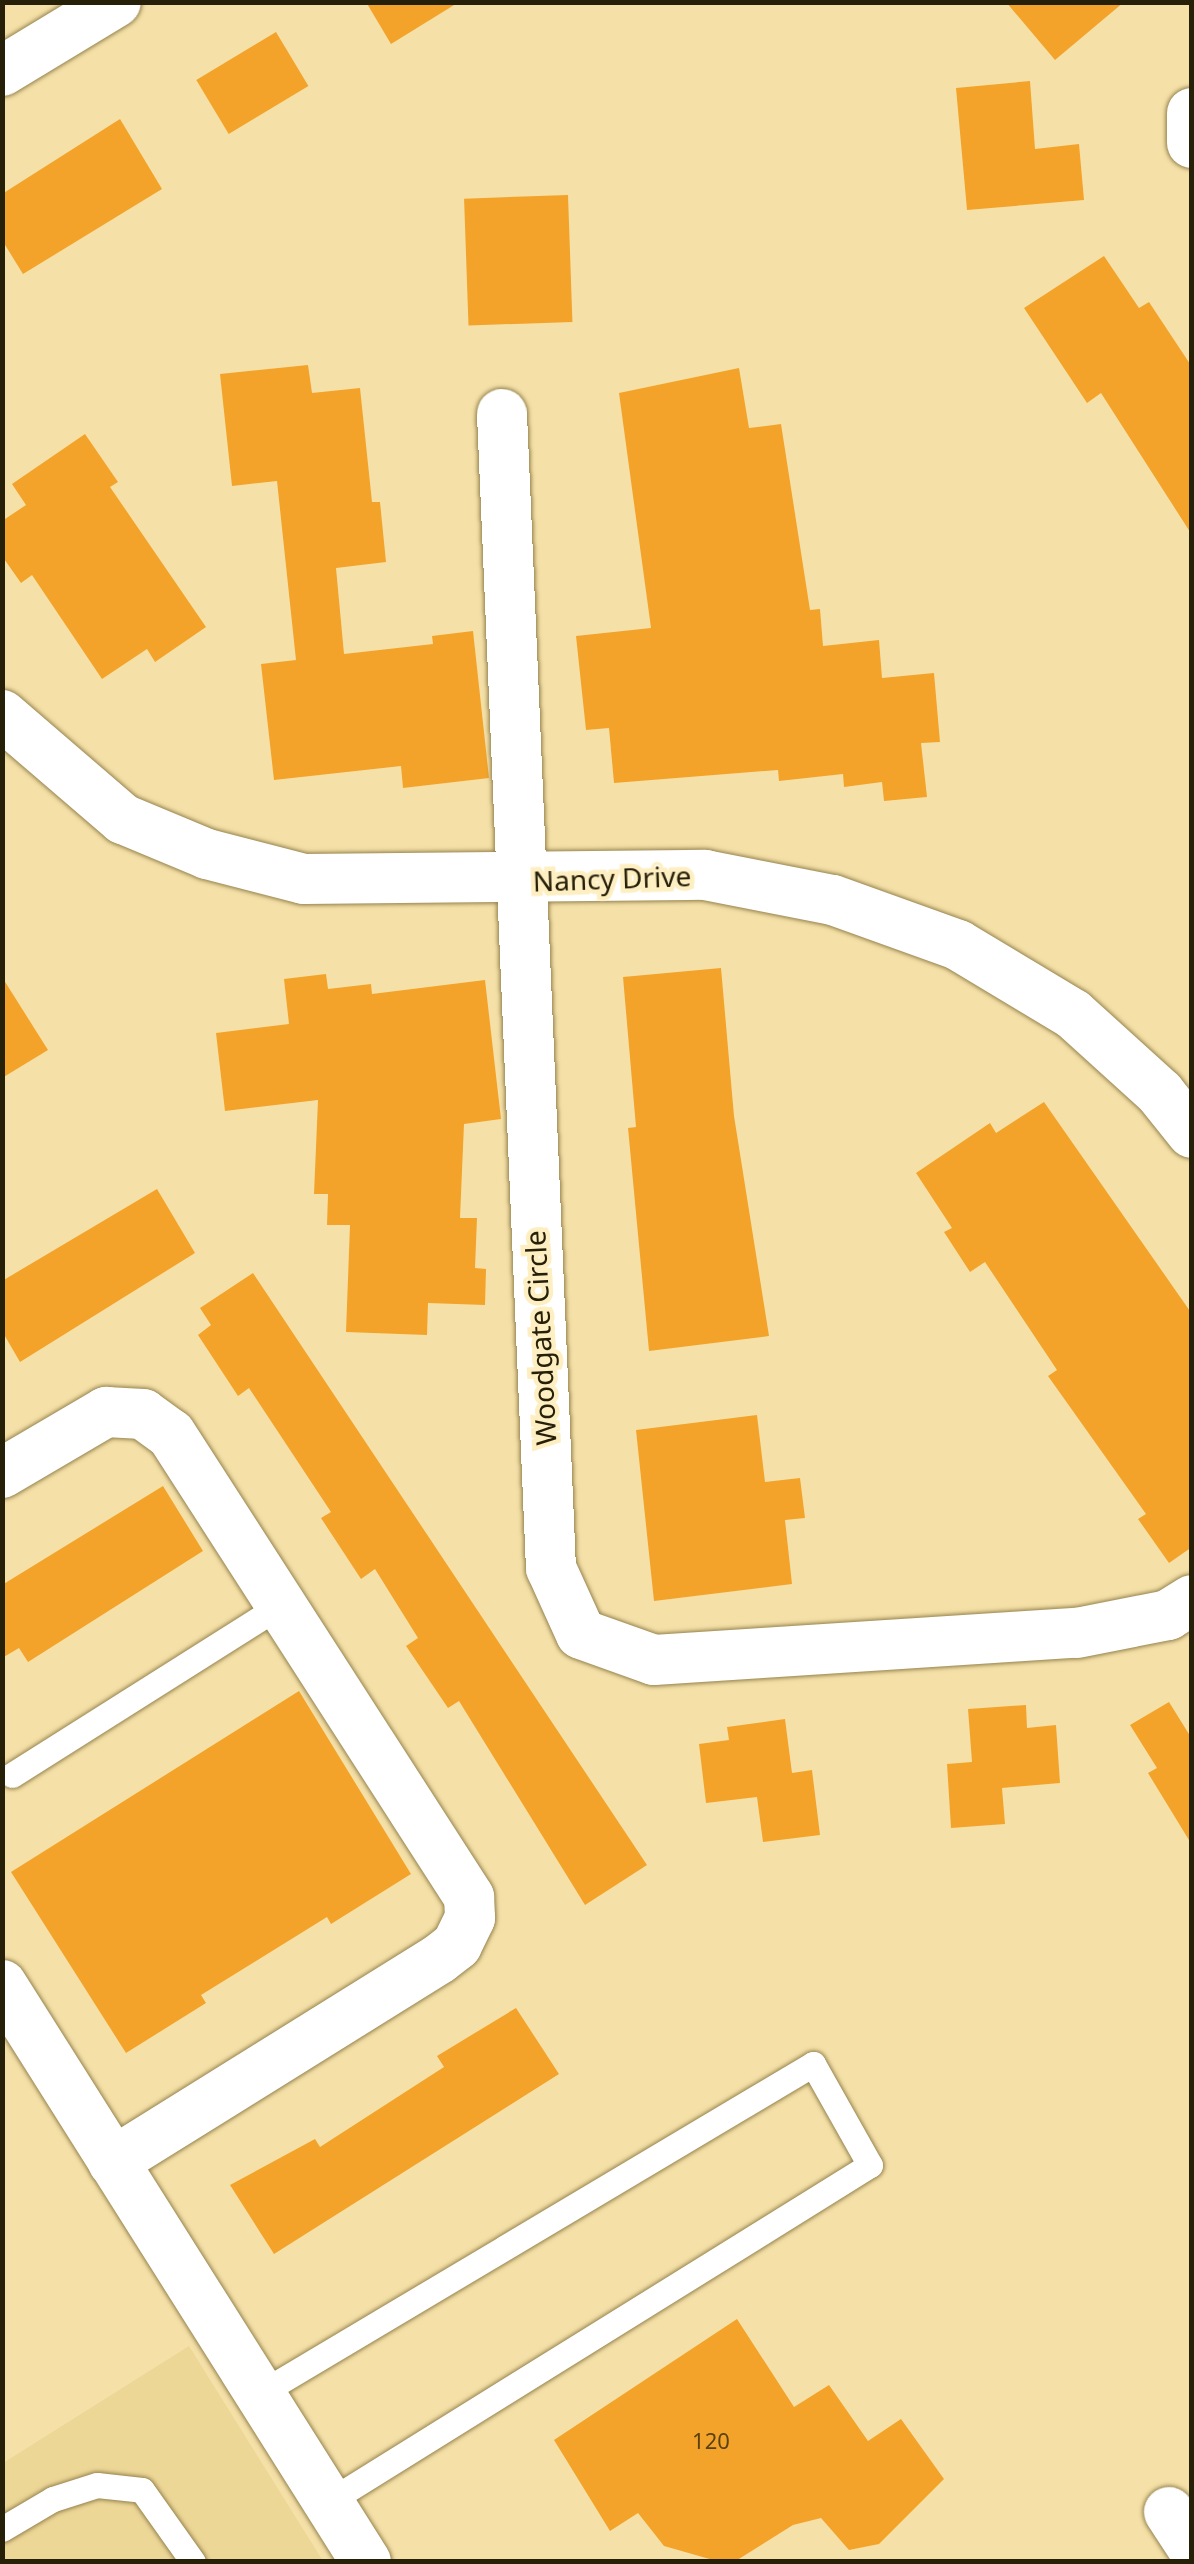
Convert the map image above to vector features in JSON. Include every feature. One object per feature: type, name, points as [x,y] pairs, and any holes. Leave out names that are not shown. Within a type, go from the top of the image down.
[{"type":"street","points":[[2,71],[116,2]]},
{"type":"street","name":"Woodgate Circle","points":[[502,414],[551,1568],[581,1634],[654,1660],[1077,1633],[1168,1615],[1192,1600]]},
{"type":"street","name":"Nancy Drive","points":[[2,715],[123,819],[207,854],[304,879],[520,881],[705,875],[833,900],[958,945],[1073,1014],[1160,1093],[1192,1132]]},
{"type":"street","points":[[2,1474],[106,1412],[143,1414],[171,1434],[207,1482],[469,1897],[470,1918],[457,1945],[439,1959],[113,2162]]},
{"type":"street","points":[[2,1986],[366,2562]]},
{"type":"lane","points":[[12,1775],[282,1604]]},
{"type":"lane","points":[[259,2394],[813,2064],[870,2165],[328,2502]]},
{"type":"lane","points":[[2,2529],[52,2499],[97,2485],[142,2490],[193,2562]]},
{"type":"shaded area","points":[[189,2346],[323,2561],[3,2562],[3,2463]]},
{"type":"building","points":[[366,2],[459,2],[391,44]]},
{"type":"building","points":[[1006,2],[1124,2],[1055,60]]},
{"type":"building","points":[[276,32],[308,86],[229,134],[196,80]]},
{"type":"building","points":[[1030,81],[1035,149],[1079,144],[1084,200],[967,210],[956,88]]},
{"type":"building","points":[[120,119],[162,189],[23,274],[2,240],[2,194]]},
{"type":"building","points":[[568,195],[572,322],[468,326],[464,199]]},
{"type":"building","points":[[1104,256],[1139,308],[1149,302],[1192,367],[1192,535],[1101,393],[1087,403],[1024,308]]},
{"type":"building","points":[[308,365],[312,393],[360,388],[372,502],[380,502],[386,562],[336,568],[344,654],[433,644],[432,636],[473,631],[489,778],[403,788],[401,766],[274,780],[261,664],[296,660],[277,481],[232,486],[220,374]]},
{"type":"building","points":[[739,368],[749,428],[781,424],[810,610],[820,609],[823,646],[879,640],[882,678],[934,673],[940,742],[921,743],[927,797],[884,801],[882,782],[844,787],[843,774],[779,781],[778,770],[614,783],[609,728],[586,730],[576,636],[651,628],[619,393]]},
{"type":"building","points":[[85,434],[118,482],[110,487],[206,627],[155,662],[147,649],[102,679],[32,575],[21,583],[2,556],[2,521],[26,505],[12,484]]},
{"type":"building","points":[[721,968],[734,1116],[769,1336],[649,1351],[628,1128],[636,1127],[623,977]]},
{"type":"building","points":[[326,974],[328,989],[371,984],[372,994],[485,980],[501,1119],[464,1124],[460,1218],[477,1218],[475,1268],[486,1269],[485,1305],[428,1303],[427,1335],[346,1332],[350,1225],[327,1225],[328,1194],[314,1194],[318,1100],[225,1111],[216,1033],[289,1024],[284,979]]},
{"type":"building","points":[[2,977],[48,1050],[2,1078]]},
{"type":"building","points":[[1044,1102],[1192,1314],[1192,1547],[1169,1563],[1138,1519],[1146,1514],[1048,1376],[1057,1370],[985,1262],[970,1272],[944,1232],[952,1228],[916,1173],[990,1123],[996,1133]]},
{"type":"building","points":[[157,1189],[195,1253],[20,1362],[2,1331],[2,1281]]},
{"type":"building","points":[[253,1273],[647,1865],[585,1905],[459,1701],[448,1708],[406,1646],[418,1638],[375,1569],[361,1579],[321,1518],[331,1512],[249,1388],[238,1396],[198,1335],[211,1325],[200,1308]]},
{"type":"building","points":[[757,1415],[765,1482],[800,1478],[805,1518],[785,1520],[792,1584],[654,1601],[636,1430]]},
{"type":"building","points":[[163,1486],[203,1551],[28,1662],[19,1648],[2,1658],[2,1585]]},
{"type":"building","points":[[299,1691],[411,1874],[331,1924],[327,1917],[201,1995],[206,2003],[126,2053],[11,1872]]},
{"type":"building","points":[[1169,1702],[1192,1739],[1192,1845],[1148,1773],[1157,1768],[1130,1725]]},
{"type":"building","points":[[1026,1705],[1027,1728],[1056,1725],[1060,1783],[1002,1788],[1005,1824],[951,1828],[947,1764],[972,1762],[968,1709]]},
{"type":"building","points":[[785,1719],[792,1773],[812,1770],[820,1835],[763,1842],[757,1797],[706,1803],[699,1744],[729,1740],[727,1727]]},
{"type":"building","points":[[516,2008],[559,2074],[274,2254],[230,2185],[315,2139],[320,2147],[444,2067],[437,2056]]},
{"type":"building","points":[[737,2319],[794,2407],[829,2385],[868,2441],[901,2419],[944,2479],[879,2544],[849,2550],[821,2518],[793,2525],[734,2562],[720,2562],[664,2546],[638,2513],[610,2531],[554,2440]]}]
